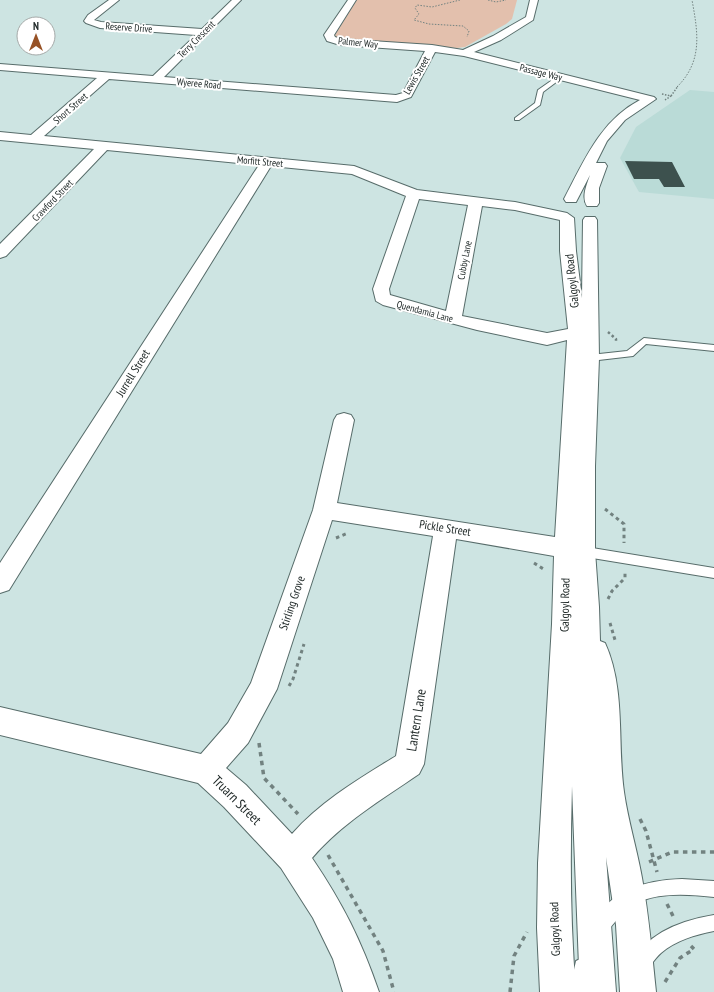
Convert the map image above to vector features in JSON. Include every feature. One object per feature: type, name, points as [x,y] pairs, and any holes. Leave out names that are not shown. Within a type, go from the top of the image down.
[{"type":"street","name":"Reserve Drive","points":[[115,0],[91,17],[89,21],[100,25],[202,32]]},
{"type":"street","name":"Terry Crescent","points":[[156,79],[236,0]]},
{"type":"street","name":"Palmer Way","points":[[352,0],[330,35],[331,39],[340,42],[432,48]]},
{"type":"street","points":[[517,25],[522,17],[525,0]]},
{"type":"street","points":[[464,53],[496,38],[530,18],[534,0]]},
{"type":"street","name":"Passage Way","points":[[432,48],[464,53],[560,77],[657,98]]},
{"type":"street","name":"Lewis Street","points":[[397,99],[407,95],[432,48]]},
{"type":"street","name":"Wyeree Road","points":[[0,67],[397,99]]},
{"type":"street","name":"Short Street","points":[[34,140],[107,76]]},
{"type":"street","name":"Galgoyl Road","points":[[558,992],[554,928],[554,863],[565,624],[584,466],[580,348],[568,251],[569,212],[599,154],[606,149],[620,130],[657,98]]},
{"type":"street","name":"Morfitt Street","points":[[0,136],[354,170],[414,194],[476,202],[569,212],[592,203]]},
{"type":"street","name":"Crawford Street","points":[[0,253],[104,146]]},
{"type":"street","name":"Galgoyl Road","points":[[569,212],[598,214],[598,210],[592,203],[592,188],[599,154]]},
{"type":"street","name":"Jurrell Street","points":[[0,584],[267,162]]},
{"type":"street","name":"Quendamia Lane","points":[[414,194],[381,289],[382,297],[389,301],[453,318],[552,339],[580,348]]},
{"type":"street","name":"Cubby Lane","points":[[453,318],[476,202]]},
{"type":"street","name":"Stirling Grove","points":[[206,770],[238,733],[263,688],[324,510],[344,420]]},
{"type":"street","name":"Pickle Street","points":[[324,510],[535,542],[574,550]]},
{"type":"street","name":"Lantern Lane","points":[[292,857],[315,831],[340,810],[409,764],[446,528]]},
{"type":"street","name":"Galgoyl Road","points":[[574,550],[601,610],[587,780],[598,992]]},
{"type":"street","points":[[601,610],[609,792],[643,986]]},
{"type":"street","name":"Truarn Street","points":[[0,721],[206,770],[235,796],[292,857],[325,906],[349,954],[361,992]]},
{"type":"lane","points":[[517,119],[538,104],[540,91],[560,77]]},
{"type":"lane","points":[[580,348],[617,354],[630,354],[644,341],[714,348]]},
{"type":"lane","points":[[574,550],[714,573]]},
{"type":"lane","points":[[578,992],[582,968],[594,936],[606,919],[628,898],[659,889],[679,886],[714,889]]},
{"type":"lane","points":[[643,986],[644,959],[654,947],[682,932],[704,924],[714,923]]},
{"type":"path","points":[[460,0],[432,7],[417,5],[415,8],[419,14],[414,20],[429,24],[463,26],[469,31],[468,39]]},
{"type":"path","points":[[488,0],[500,2],[506,0]]},
{"type":"path","points":[[672,96],[673,92],[686,78],[697,58],[699,40],[692,0]]},
{"type":"path","points":[[657,98],[672,96]]},
{"type":"path","points":[[657,98],[672,96]]},
{"type":"path","points":[[606,331],[616,339],[617,354]]},
{"type":"path","points":[[600,505],[624,524],[625,578],[612,591],[601,610],[616,645]]},
{"type":"path","points":[[638,814],[646,831],[659,889],[682,932],[694,950],[680,958],[666,978],[643,986]]},
{"type":"shaded area","points":[[356,0],[517,0],[512,19],[506,24],[465,47],[457,48],[335,38],[335,35]]},
{"type":"shaded area","points":[[690,90],[714,92],[714,199],[639,192],[620,158],[636,127]]},
{"type":"building","points":[[625,161],[672,162],[685,187],[664,187],[659,179],[634,179]]}]
